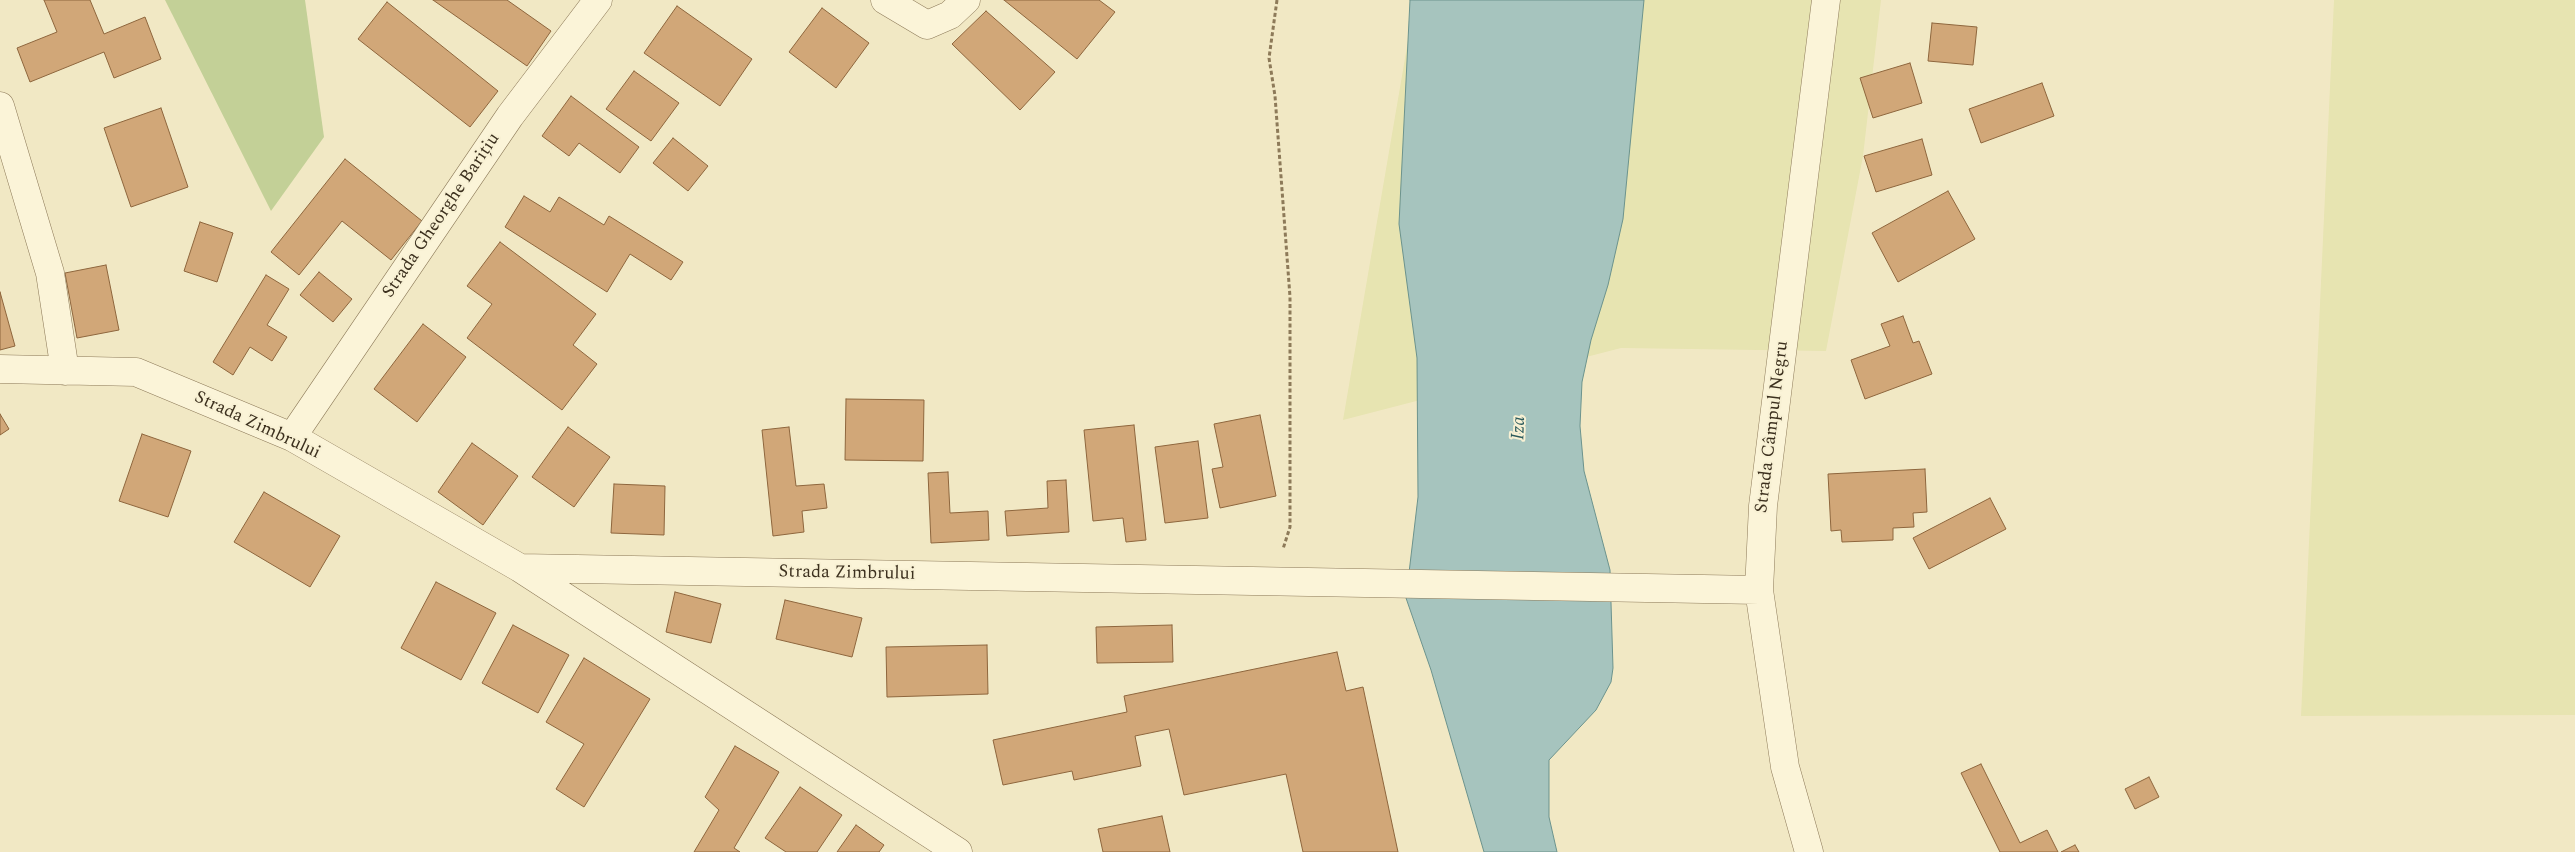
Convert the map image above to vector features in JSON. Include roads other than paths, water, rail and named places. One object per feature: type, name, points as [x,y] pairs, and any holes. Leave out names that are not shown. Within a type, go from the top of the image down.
[{"type":"street","name":"Strada Gheorghe Barițiu","points":[[292,437],[510,116],[598,0]]},
{"type":"street","points":[[886,0],[927,25],[950,16],[966,0]]},
{"type":"street","name":"Strada Câmpul Negru","points":[[1809,852],[1785,767],[1759,590],[1763,506],[1826,0]]},
{"type":"street","points":[[0,106],[50,273],[65,371]]},
{"type":"street","name":"Strada Zimbrului","points":[[0,369],[136,372],[292,437],[520,568],[958,852]]},
{"type":"street","name":"Strada Zimbrului","points":[[520,568],[1759,590]]},
{"type":"water","name":"Iza","points":[[1410,0],[1644,0],[1623,219],[1608,285],[1591,340],[1582,382],[1580,426],[1584,471],[1610,570],[1613,668],[1611,682],[1596,710],[1549,760],[1549,817],[1557,852],[1484,852],[1431,670],[1406,598],[1418,497],[1417,358],[1399,224]]}]
